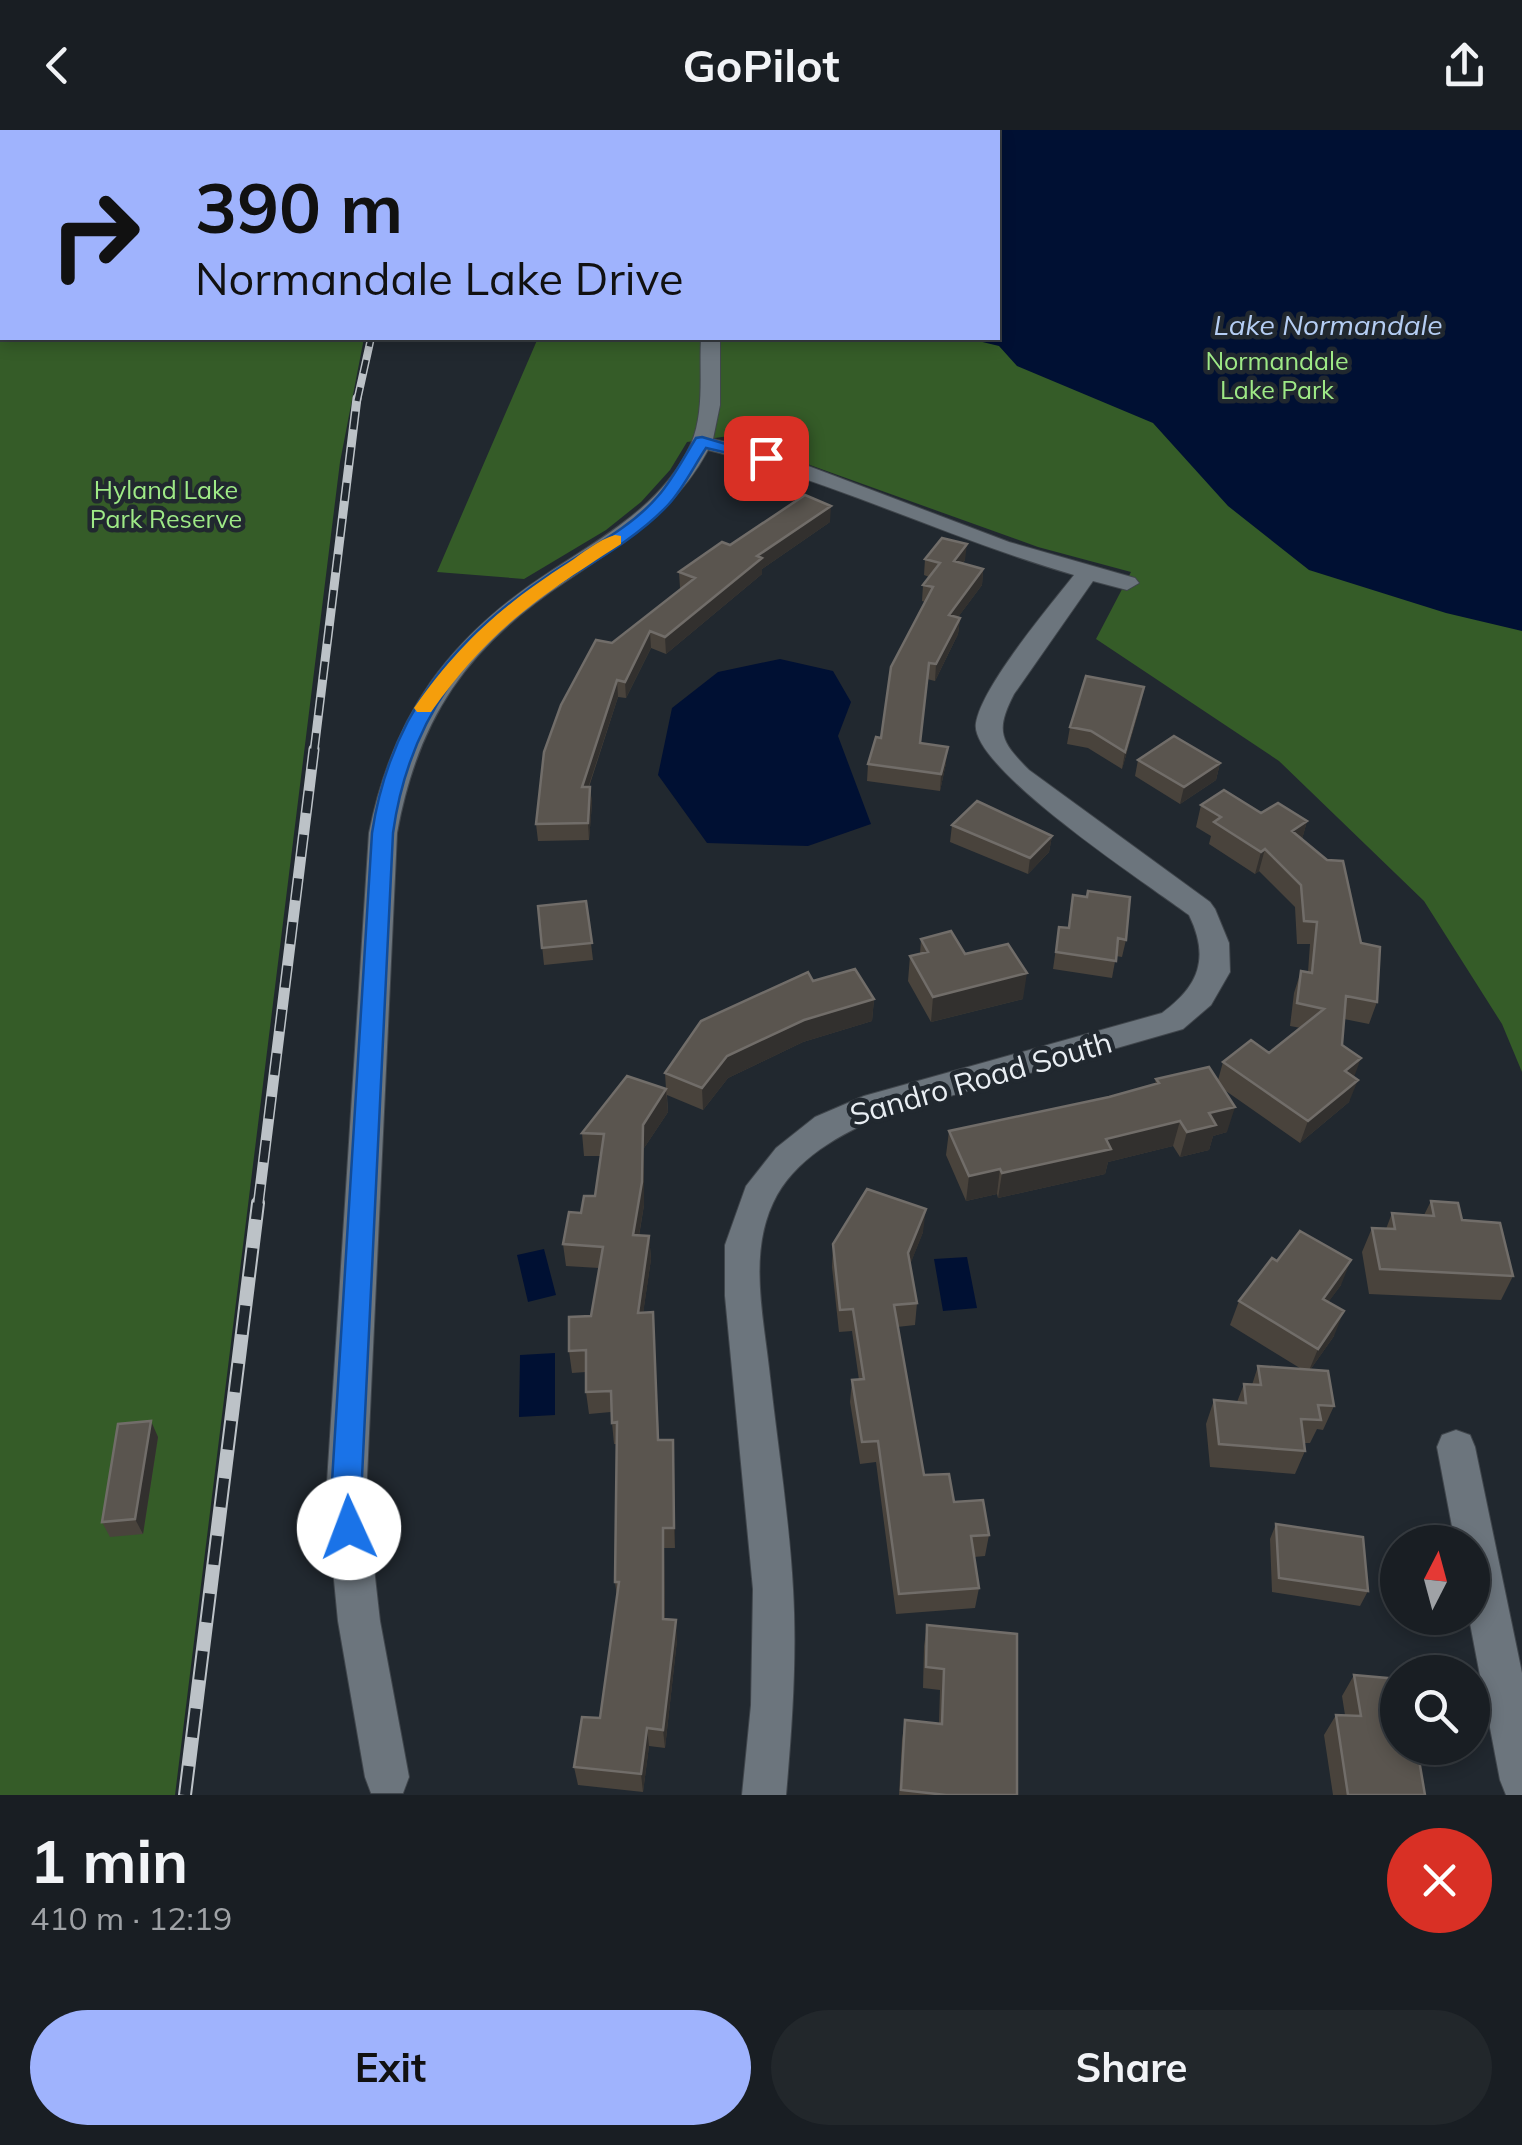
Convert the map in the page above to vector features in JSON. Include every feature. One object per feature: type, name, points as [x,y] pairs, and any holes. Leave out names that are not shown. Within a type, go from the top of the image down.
[{"type":"street","points":[[387,1789],[359,1621],[346,1498],[383,833],[390,785],[406,740],[458,660],[532,593],[638,524],[664,499],[702,442],[710,340]]},
{"type":"street","points":[[702,442],[766,458],[1001,546],[1127,582]]},
{"type":"street","name":"Sandro Road South","points":[[764,1795],[772,1705],[773,1588],[743,1296],[742,1245],[758,1196],[788,1157],[826,1126],[875,1105],[1172,1021],[1198,1004],[1212,980],[1218,955],[1212,930],[1200,909],[1020,776],[990,739],[988,720],[1052,618],[1088,572]]},
{"type":"street","points":[[1456,1447],[1522,1780]]},
{"type":"green space","name":"Normandale Lake Park","points":[[1000,130],[1522,130],[1522,1072],[1502,1024],[1424,901],[1279,761],[1096,639],[1131,572],[1038,547],[729,436],[687,442],[670,470],[641,502],[606,530],[524,579],[437,572],[537,340],[1000,340]]},
{"type":"green space","name":"Hyland Lake Park Reserve","points":[[0,340],[364,340],[340,462],[175,1795],[0,1795]]},
{"type":"water","name":"Lake Normandale","points":[[1000,130],[1522,130],[1522,631],[1446,613],[1309,570],[1228,506],[1153,423],[1017,366],[999,346],[974,340],[1000,340]]},
{"type":"water","points":[[780,659],[833,671],[851,702],[838,736],[871,824],[808,846],[707,843],[658,775],[672,708],[718,672]]},
{"type":"water","points":[[544,1249],[556,1295],[528,1302],[517,1255]]},
{"type":"water","points":[[967,1257],[977,1308],[943,1311],[934,1259]]},
{"type":"water","points":[[555,1353],[555,1415],[519,1417],[520,1355]]},
{"type":"building","points":[[805,495],[831,506],[757,556],[762,558],[665,637],[650,631],[625,682],[617,680],[582,787],[590,787],[588,823],[536,824],[544,752],[561,705],[596,640],[612,643],[695,578],[679,572],[722,542],[730,545]]},
{"type":"building","points":[[942,538],[967,544],[954,561],[983,569],[949,615],[960,618],[936,664],[929,663],[920,743],[948,747],[941,774],[868,764],[876,737],[881,738],[891,667],[933,587],[923,585],[940,563],[925,559]]},
{"type":"building","points":[[1086,676],[1144,687],[1125,752],[1091,731],[1070,727]]},
{"type":"building","points":[[1174,736],[1220,763],[1184,787],[1138,760]]},
{"type":"building","points":[[1224,790],[1261,813],[1278,803],[1307,821],[1292,831],[1327,860],[1343,861],[1361,943],[1380,947],[1377,1002],[1346,996],[1342,1045],[1361,1058],[1345,1071],[1358,1080],[1308,1121],[1223,1062],[1251,1040],[1269,1053],[1324,1009],[1297,1003],[1301,971],[1312,973],[1317,922],[1304,921],[1301,885],[1265,849],[1261,852],[1214,822],[1221,817],[1201,805]]},
{"type":"building","points":[[977,801],[1052,836],[1030,858],[952,825]]},
{"type":"building","points":[[1088,891],[1130,897],[1126,940],[1118,938],[1116,961],[1056,952],[1059,927],[1069,928],[1073,895],[1087,897]]},
{"type":"building","points":[[586,901],[592,943],[542,948],[538,906]]},
{"type":"building","points":[[951,931],[965,954],[1008,944],[1027,973],[933,997],[910,956],[928,952],[921,939]]},
{"type":"building","points":[[855,969],[874,999],[804,1020],[727,1056],[702,1088],[665,1073],[701,1021],[808,972],[813,981]]},
{"type":"building","points":[[1209,1067],[1235,1107],[1209,1113],[1216,1125],[1187,1132],[1180,1121],[1106,1139],[1111,1149],[1002,1173],[1000,1169],[969,1176],[949,1131],[1109,1097],[1159,1083],[1156,1079]]},
{"type":"building","points":[[627,1076],[666,1089],[643,1125],[642,1182],[633,1235],[649,1236],[638,1313],[653,1312],[658,1440],[673,1440],[674,1528],[663,1528],[663,1619],[676,1620],[663,1730],[647,1728],[641,1774],[574,1767],[582,1717],[600,1718],[619,1582],[615,1582],[617,1422],[612,1423],[611,1391],[586,1392],[586,1350],[569,1351],[569,1317],[591,1316],[603,1247],[563,1244],[569,1212],[581,1213],[584,1196],[595,1196],[604,1134],[582,1133]]},
{"type":"building","points":[[867,1189],[926,1209],[908,1253],[917,1303],[894,1305],[924,1475],[949,1474],[954,1502],[983,1500],[989,1535],[971,1536],[979,1588],[899,1594],[878,1441],[862,1442],[852,1380],[864,1379],[853,1309],[840,1310],[833,1244]]},
{"type":"building","points":[[1431,1201],[1458,1203],[1462,1220],[1500,1223],[1513,1276],[1380,1269],[1372,1228],[1395,1229],[1392,1213],[1434,1216]]},
{"type":"building","points":[[1300,1231],[1351,1260],[1323,1299],[1344,1311],[1318,1349],[1239,1301],[1272,1258],[1277,1261]]},
{"type":"building","points":[[1258,1366],[1328,1371],[1334,1406],[1318,1405],[1321,1420],[1301,1419],[1305,1451],[1219,1444],[1214,1400],[1246,1403],[1244,1384],[1261,1385]]},
{"type":"building","points":[[151,1421],[135,1519],[102,1522],[118,1424]]},
{"type":"building","points":[[1276,1524],[1363,1537],[1368,1591],[1279,1578]]},
{"type":"building","points":[[927,1625],[1017,1634],[1017,1795],[946,1795],[901,1790],[905,1720],[942,1724],[944,1669],[926,1667]]},
{"type":"building","points":[[1354,1675],[1380,1677],[1380,1765],[1420,1765],[1425,1795],[1348,1795],[1336,1715],[1361,1716]]},
{"type":"railway","points":[[357,401],[371,340]]},
{"type":"railway","points":[[314,751],[357,398]]},
{"type":"railway","points":[[258,1206],[314,749]]},
{"type":"railway","points":[[185,1795],[258,1203]]},
{"type":"slow traffic","points":[[424,708],[458,660],[494,624],[532,593],[615,540]]},
{"type":"route","points":[[349,1528],[346,1498],[383,833],[390,785],[406,740],[458,660],[532,593],[638,524],[664,499],[702,442],[766,458]]}]
